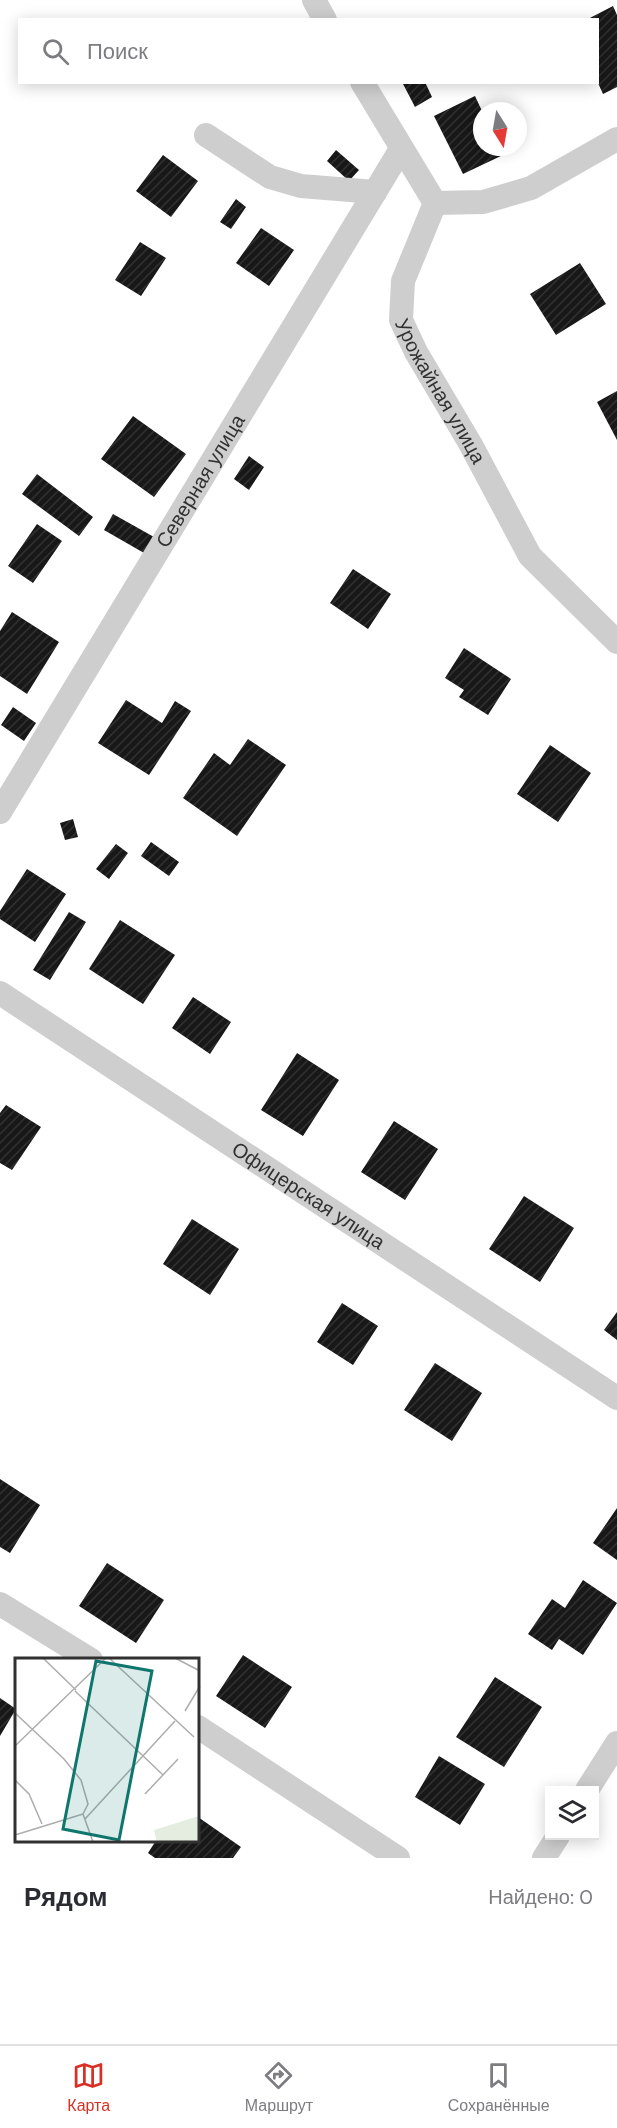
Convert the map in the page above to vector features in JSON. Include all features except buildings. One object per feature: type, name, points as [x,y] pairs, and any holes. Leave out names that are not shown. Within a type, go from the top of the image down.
[{"type":"street","points":[[314,0],[325,18]]},
{"type":"street","points":[[363,84],[435,203],[483,202],[531,188],[617,139]]},
{"type":"street","points":[[206,135],[270,177],[301,186],[375,192]]},
{"type":"street","name":"Северная улица","points":[[0,812],[401,149]]},
{"type":"street","name":"Урожайная улица","points":[[435,203],[403,281],[401,320],[416,352],[471,445],[530,556],[617,642]]},
{"type":"street","name":"Офицерская улица","points":[[0,993],[617,1398]]},
{"type":"street","points":[[0,1605],[88,1658]]},
{"type":"street","points":[[200,1728],[398,1858]]},
{"type":"street","points":[[590,1786],[617,1743]]},
{"type":"street","points":[[544,1858],[555,1840]]}]
